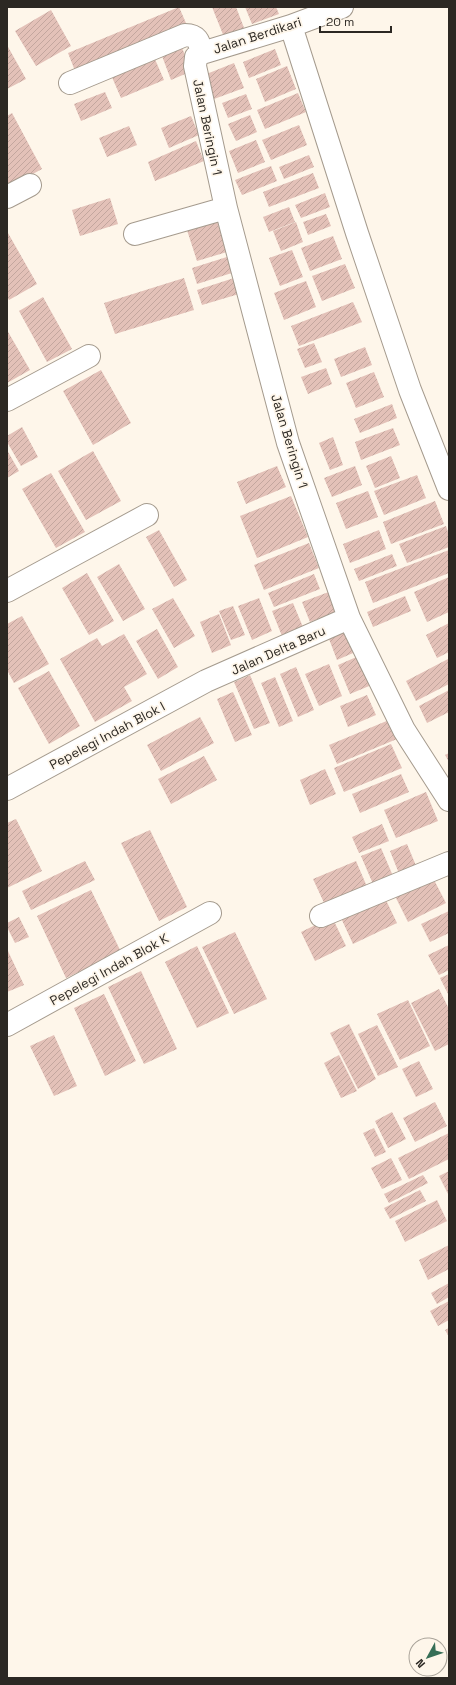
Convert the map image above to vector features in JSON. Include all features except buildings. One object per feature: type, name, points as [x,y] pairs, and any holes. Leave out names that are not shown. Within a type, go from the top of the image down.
[{"type":"street","name":"Jalan Berdikari","points":[[199,55],[291,26],[342,7]]},
{"type":"street","points":[[291,26],[357,233],[405,375],[449,489]]},
{"type":"street","points":[[70,84],[185,35],[192,35],[197,38],[199,55]]},
{"type":"street","name":"Jalan Beringin 1","points":[[199,55],[195,66],[226,208],[288,443],[349,618],[404,730],[449,800]]},
{"type":"street","points":[[7,197],[30,185]]},
{"type":"street","points":[[136,234],[226,208]]},
{"type":"street","points":[[7,400],[89,356]]},
{"type":"street","points":[[7,592],[147,514]]},
{"type":"street","name":"Jalan Delta Baru","points":[[206,682],[349,618]]},
{"type":"street","name":"Pepelegi Indah Blok I","points":[[7,789],[206,682]]},
{"type":"street","points":[[321,916],[449,863]]},
{"type":"street","name":"Pepelegi Indah Blok K","points":[[7,1025],[210,912]]}]
